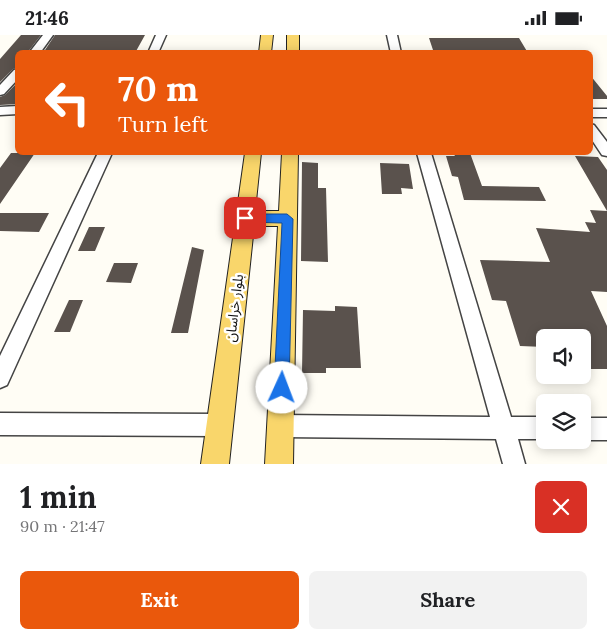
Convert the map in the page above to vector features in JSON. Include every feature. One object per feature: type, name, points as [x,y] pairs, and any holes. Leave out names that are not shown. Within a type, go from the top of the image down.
[{"type":"main road","points":[[265,50],[267,35]]},
{"type":"main road","points":[[293,50],[294,35]]},
{"type":"main road","name":"بلوار خراسان","points":[[215,464],[253,155]]},
{"type":"main road","points":[[279,464],[290,155]]},
{"type":"main road","points":[[245,218],[287,219]]},
{"type":"street","points":[[36,50],[48,35]]},
{"type":"street","points":[[154,50],[161,35]]},
{"type":"street","points":[[392,35],[395,50]]},
{"type":"street","points":[[0,92],[15,74]]},
{"type":"street","points":[[0,111],[15,111]]},
{"type":"street","points":[[593,113],[607,113]]},
{"type":"street","points":[[593,132],[607,152]]},
{"type":"street","points":[[0,378],[105,155]]},
{"type":"street","points":[[425,155],[514,464]]},
{"type":"street","points":[[0,424],[220,425]]},
{"type":"street","points":[[280,426],[536,428]]},
{"type":"street","points":[[591,429],[607,429]]},
{"type":"building","points":[[21,35],[41,35],[29,50],[15,50],[15,68],[0,82],[0,59]]},
{"type":"building","points":[[55,35],[145,35],[137,50],[45,50]]},
{"type":"building","points":[[429,38],[519,38],[526,50],[433,50]]},
{"type":"building","points":[[593,79],[607,96],[607,99],[593,99]]},
{"type":"building","points":[[15,85],[15,104],[0,105],[0,97],[5,95]]},
{"type":"building","points":[[11,153],[15,153],[15,155],[34,155],[0,204],[0,168]]},
{"type":"building","points":[[471,155],[482,186],[539,187],[546,201],[464,200],[458,177],[452,176],[446,156]]},
{"type":"building","points":[[575,156],[598,157],[607,170],[607,211]]},
{"type":"building","points":[[302,162],[318,163],[318,188],[326,188],[328,262],[301,261]]},
{"type":"building","points":[[380,163],[409,164],[413,189],[401,188],[402,194],[382,194]]},
{"type":"building","points":[[590,210],[607,211],[607,292],[591,291],[607,326],[607,369],[591,369],[591,329],[536,329],[536,347],[520,346],[506,301],[492,300],[480,260],[550,262],[536,228],[590,232],[585,222],[596,223]]},
{"type":"building","points":[[0,213],[49,213],[39,232],[0,231]]},
{"type":"building","points":[[89,227],[105,227],[95,251],[78,251]]},
{"type":"building","points":[[192,247],[204,250],[188,333],[171,333]]},
{"type":"building","points":[[114,263],[138,263],[131,283],[106,282]]},
{"type":"building","points":[[69,300],[83,300],[70,332],[54,332]]},
{"type":"building","points":[[335,306],[357,307],[361,368],[326,368],[326,373],[302,373],[303,310],[335,311]]},
{"type":"route","points":[[245,218],[287,219],[282,388]]}]
